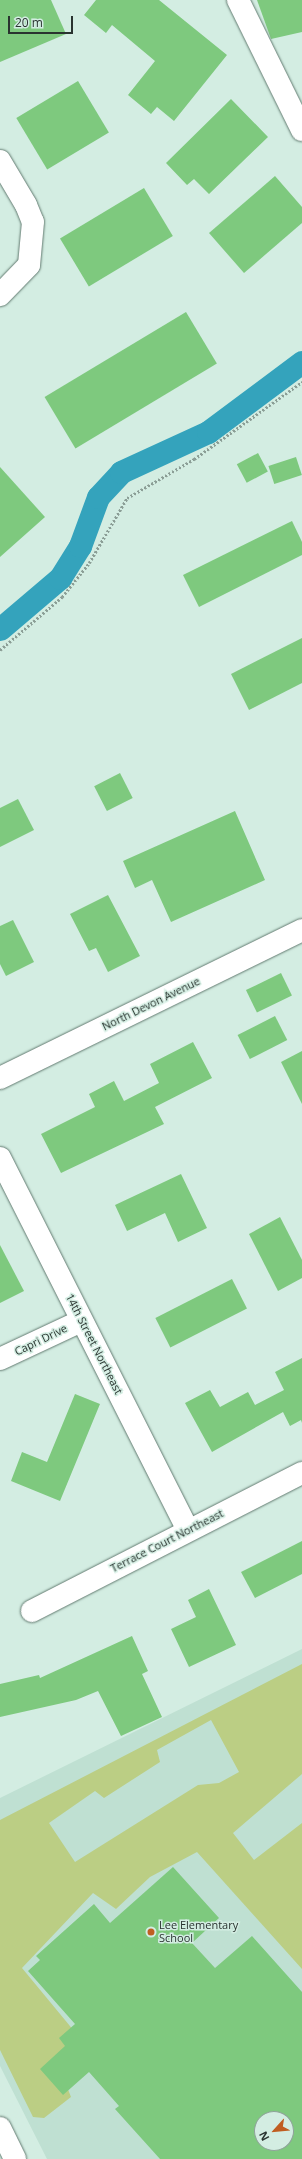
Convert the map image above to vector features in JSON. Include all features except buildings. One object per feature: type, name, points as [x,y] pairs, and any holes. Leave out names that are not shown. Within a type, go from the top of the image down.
[{"type":"street","points":[[238,0],[302,130]]},
{"type":"street","points":[[0,161],[26,205],[32,222],[29,266],[0,295]]},
{"type":"street","name":"North Devon Avenue","points":[[0,1078],[302,930]]},
{"type":"street","name":"14th Street Northeast","points":[[0,1158],[188,1530]]},
{"type":"street","name":"Capri Drive","points":[[0,1359],[81,1320]]},
{"type":"street","name":"Terrace Court Northeast","points":[[32,1611],[302,1473]]},
{"type":"street","points":[[0,2128],[16,2159]]},
{"type":"path","points":[[0,650],[62,597],[89,563],[127,498],[194,459],[302,382]]},
{"type":"shaded area","name":"Lee Elementary School","points":[[302,1649],[302,2159],[47,2159],[0,2066],[0,1798]]},
{"type":"green space","points":[[302,1664],[302,1774],[233,1833],[254,1860],[302,1823],[302,1969],[197,1852],[150,1877],[116,1909],[93,1893],[22,1968],[84,2043],[60,2069],[71,2097],[44,2118],[33,2117],[0,2050],[0,1820]],"holes":[[[211,1720],[239,1772],[219,1783],[198,1785],[75,1862],[49,1823],[95,1791],[104,1798],[160,1762],[157,1750]]]},
{"type":"waterway","points":[[0,629],[60,578],[80,546],[98,497],[121,472],[208,432],[302,362]]},
{"type":"place","name":"Lee Elementary School","points":[[151,1932]]}]
